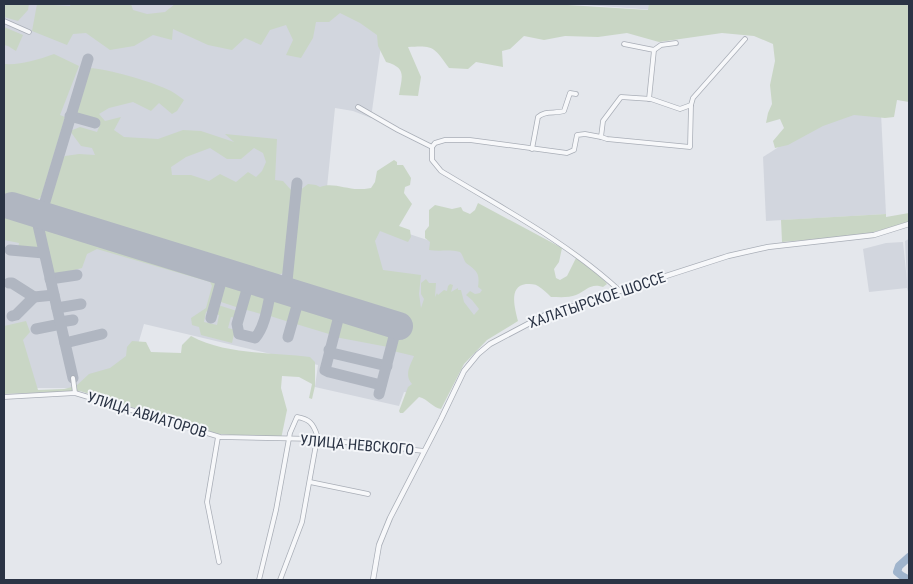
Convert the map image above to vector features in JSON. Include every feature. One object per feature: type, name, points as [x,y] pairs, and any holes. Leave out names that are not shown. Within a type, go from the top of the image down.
[{"type":"street","points":[[4,21],[29,32]]},
{"type":"street","points":[[620,291],[604,276],[558,241],[441,171],[432,160],[432,147],[435,143],[446,140],[470,140],[568,154],[574,150],[577,135],[584,134],[607,139],[690,147],[691,105],[693,98],[746,39]]},
{"type":"street","points":[[624,44],[654,50],[662,45],[676,43]]},
{"type":"street","points":[[649,99],[654,50]]},
{"type":"street","points":[[532,149],[538,117],[546,112],[564,111],[570,93],[576,94]]},
{"type":"street","points":[[601,137],[603,121],[621,97],[649,99],[680,109],[691,105]]},
{"type":"street","points":[[358,107],[432,147]]},
{"type":"street","name":"ХАЛАТЫРСКОЕ ШОССЕ","points":[[373,580],[383,532],[464,371],[483,349],[512,331],[545,315],[752,250],[858,238],[887,232],[909,224]]},
{"type":"street","points":[[73,378],[75,393]]},
{"type":"street","name":"УЛИЦА АВИАТОРОВ","points":[[4,397],[75,393],[218,437],[290,439]]},
{"type":"street","points":[[259,580],[276,510],[290,433],[297,417],[305,418],[313,424],[317,434],[310,482],[302,522],[280,580]]},
{"type":"street","points":[[218,437],[208,502],[219,562]]},
{"type":"street","name":"УЛИЦА НЕВСКОГО","points":[[290,439],[424,451]]},
{"type":"street","points":[[310,482],[368,494]]},
{"type":"shaded area","points":[[4,4],[246,4],[385,17],[371,118],[353,111],[335,108],[324,217],[370,221],[503,265],[466,356],[417,394],[404,392],[399,406],[315,387],[318,365],[144,324],[122,399],[83,388],[27,388],[4,349]]},
{"type":"shaded area","points":[[574,4],[654,4],[654,10]]},
{"type":"shaded area","points":[[881,113],[886,214],[766,221],[763,157],[829,115]]},
{"type":"shaded area","points":[[909,239],[909,295],[907,288],[869,292],[863,249],[886,243],[903,242],[907,281],[905,241]]},
{"type":"green space","points":[[4,4],[29,4],[28,10],[18,21],[4,17]]},
{"type":"green space","points":[[37,4],[70,6],[71,4],[131,4],[133,10],[147,14],[165,12],[175,4],[552,4],[648,10],[649,4],[909,4],[909,102],[897,100],[894,117],[854,115],[823,126],[788,145],[775,148],[773,141],[784,128],[780,119],[766,123],[772,104],[770,85],[775,61],[773,44],[754,36],[722,33],[659,42],[627,33],[598,37],[565,36],[544,40],[524,36],[510,49],[502,51],[503,67],[476,62],[468,69],[449,68],[433,49],[428,47],[408,47],[421,77],[418,96],[399,95],[402,74],[393,64],[386,62],[378,46],[377,35],[360,23],[340,13],[329,22],[316,22],[313,38],[301,58],[286,55],[293,40],[286,25],[270,30],[261,45],[245,38],[232,50],[208,45],[173,29],[172,40],[153,35],[134,46],[110,50],[86,33],[73,34],[67,45],[32,31]]},
{"type":"green space","points":[[4,27],[23,35],[16,51],[4,45]]},
{"type":"green space","points":[[54,54],[79,66],[60,115],[65,117],[41,197],[34,202],[13,197],[8,215],[35,223],[41,247],[38,251],[18,248],[19,243],[4,240],[4,64],[23,63]]},
{"type":"green space","points":[[89,68],[107,70],[154,84],[171,91],[184,100],[177,111],[172,114],[159,103],[151,111],[133,102],[109,108],[99,114],[105,121],[121,117],[114,130],[124,137],[158,139],[183,130],[201,131],[234,142],[225,134],[277,139],[275,180],[283,181],[292,191],[285,269],[283,273],[274,277],[55,209],[49,202],[58,176],[56,169],[65,156],[79,154],[95,155],[92,148],[81,146],[70,131],[80,127],[97,132],[100,125],[99,120],[77,114],[78,108],[76,105],[83,78]],"holes":[[[210,148],[227,159],[241,159],[254,148],[263,153],[266,162],[262,171],[256,177],[248,172],[236,182],[220,174],[209,181],[191,175],[172,175],[171,167],[186,157]]]},
{"type":"green space","points":[[394,160],[397,162],[397,165],[403,165],[411,178],[410,185],[405,187],[404,193],[412,204],[399,226],[410,230],[411,237],[408,242],[380,231],[375,241],[383,270],[421,275],[419,294],[421,308],[424,299],[421,294],[421,283],[426,279],[429,283],[436,283],[435,297],[437,293],[438,295],[444,290],[447,291],[450,284],[453,285],[451,292],[458,288],[458,290],[461,290],[464,302],[474,315],[479,309],[466,295],[470,291],[475,294],[480,293],[482,290],[478,287],[479,278],[477,273],[466,263],[460,252],[429,250],[430,242],[425,238],[425,231],[429,226],[429,210],[435,205],[452,209],[461,207],[463,211],[470,214],[475,210],[478,203],[562,248],[559,262],[554,269],[556,278],[560,280],[567,276],[576,258],[600,275],[607,284],[603,287],[592,286],[570,297],[551,297],[536,285],[526,284],[520,286],[515,293],[514,299],[518,321],[487,340],[464,364],[441,409],[419,397],[403,413],[399,411],[408,387],[412,384],[408,374],[414,356],[393,351],[402,317],[294,284],[290,276],[299,191],[308,184],[320,187],[329,185],[353,189],[371,188],[375,182],[377,171]]},
{"type":"green space","points":[[909,213],[909,222],[874,232],[855,236],[782,242],[781,220],[886,214],[886,217]]},
{"type":"green space","points":[[45,227],[219,280],[212,308],[206,312],[204,322],[217,325],[219,315],[215,314],[218,305],[237,311],[235,318],[231,317],[228,328],[235,330],[232,343],[201,335],[199,327],[192,325],[191,318],[206,308],[212,286],[210,282],[97,249],[87,254],[82,268],[54,275],[50,272],[48,257],[50,255],[43,234]]},
{"type":"green space","points":[[224,281],[245,288],[239,308],[218,301]]},
{"type":"green space","points":[[249,289],[267,295],[261,314],[243,309]]},
{"type":"green space","points":[[273,297],[294,304],[289,322],[267,315]]},
{"type":"green space","points":[[302,306],[335,316],[329,334],[296,324]]},
{"type":"green space","points":[[341,318],[392,334],[388,347],[335,337]]},
{"type":"green space","points":[[26,321],[30,332],[23,340],[38,390],[64,389],[76,386],[89,374],[110,368],[126,356],[127,347],[132,341],[146,342],[151,352],[181,353],[182,345],[191,336],[219,347],[234,350],[310,357],[315,362],[315,386],[312,399],[309,398],[312,384],[299,377],[282,376],[281,388],[287,410],[281,439],[218,434],[80,391],[4,394],[4,326]]},
{"type":"waterway","points":[[909,557],[899,566],[897,572],[909,580]]},
{"type":"taxiway","points":[[73,378],[38,225],[88,59]]},
{"type":"taxiway","points":[[70,116],[95,123]]},
{"type":"taxiway","points":[[286,291],[297,183]]},
{"type":"taxiway","points":[[10,250],[44,253]]},
{"type":"taxiway","points":[[211,318],[224,271]]},
{"type":"taxiway","points":[[50,279],[77,275]]},
{"type":"taxiway","points":[[250,279],[237,324],[239,334],[255,338],[259,333],[272,286]]},
{"type":"taxiway","points":[[9,283],[34,297],[54,295]]},
{"type":"taxiway","points":[[288,337],[300,295]]},
{"type":"taxiway","points":[[12,316],[16,315],[34,297]]},
{"type":"taxiway","points":[[57,308],[81,304]]},
{"type":"taxiway","points":[[341,308],[325,370],[381,385]]},
{"type":"taxiway","points":[[60,322],[73,320]]},
{"type":"taxiway","points":[[36,329],[61,324]]},
{"type":"taxiway","points":[[379,394],[397,325]]},
{"type":"taxiway","points":[[65,343],[102,334]]},
{"type":"taxiway","points":[[329,350],[332,353],[387,366]]},
{"type":"runway","points":[[12,206],[399,326]]}]
